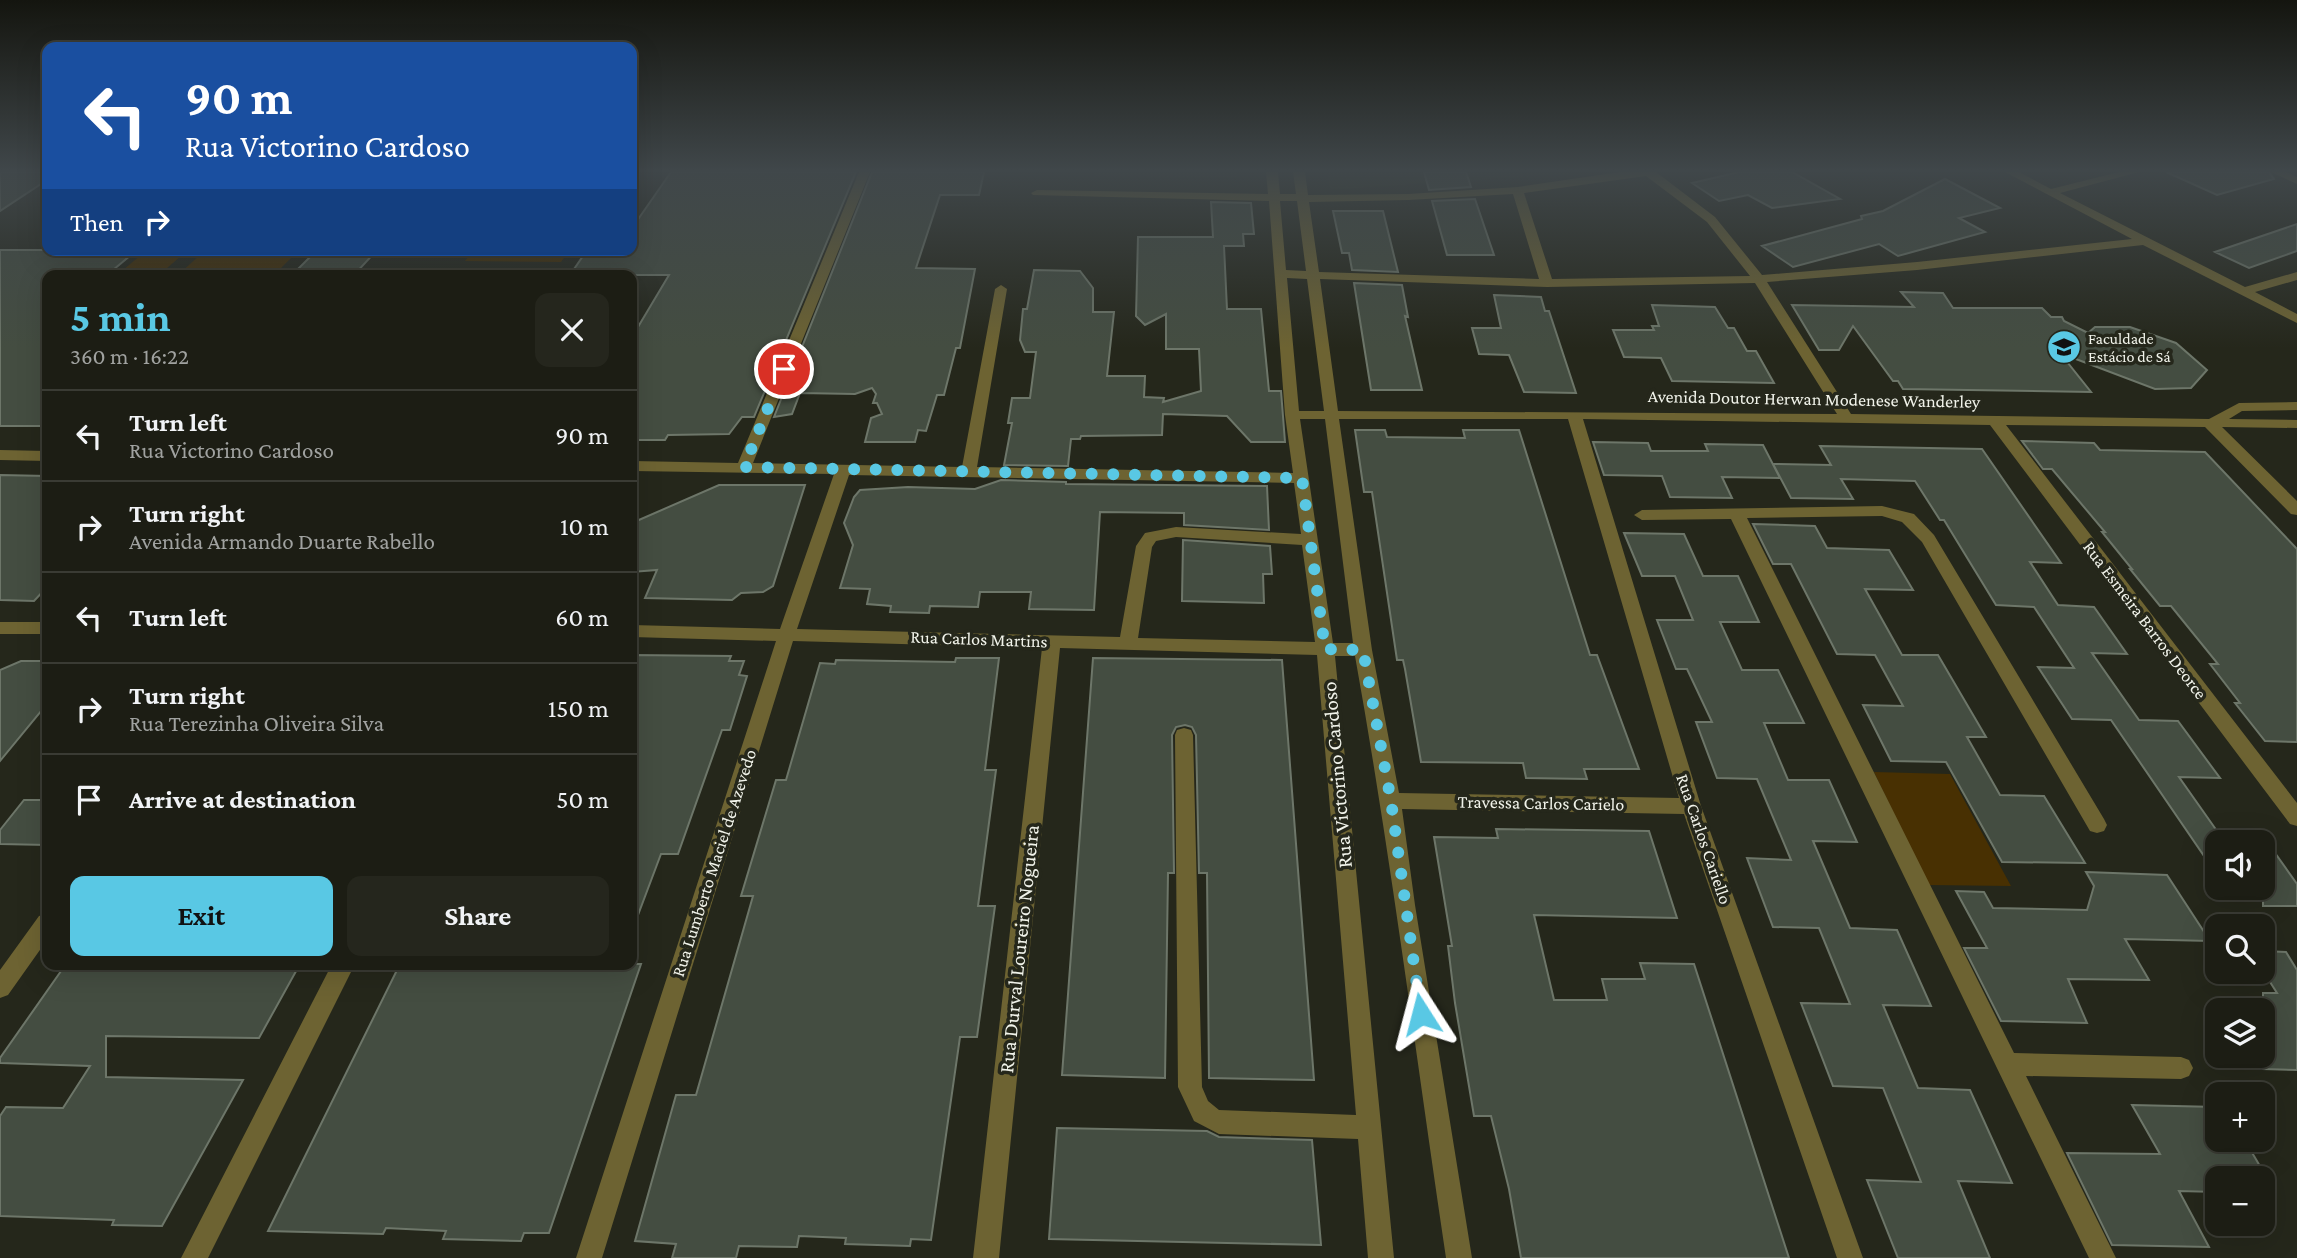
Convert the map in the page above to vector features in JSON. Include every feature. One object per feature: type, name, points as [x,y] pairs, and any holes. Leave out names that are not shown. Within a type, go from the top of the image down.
[{"type":"street","points":[[744,467],[842,231]]},
{"type":"street","name":"Rua Victorino Cardoso","points":[[1276,231],[1292,415],[1325,649],[1381,1258]]},
{"type":"street","points":[[1307,231],[1363,650],[1391,801],[1404,905],[1459,1258]]},
{"type":"street","points":[[1531,231],[1547,282]]},
{"type":"street","points":[[1718,231],[1758,279],[1847,419]]},
{"type":"street","points":[[2127,231],[2297,319]]},
{"type":"street","points":[[1279,274],[1547,282],[1758,279],[2147,241]]},
{"type":"street","points":[[2245,290],[2297,276]]},
{"type":"street","points":[[969,471],[1001,289]]},
{"type":"street","points":[[2297,406],[2239,407],[2210,424],[2297,510]]},
{"type":"street","name":"Avenida Doutor Herwan Modenese Wanderley","points":[[1292,415],[1574,415],[2297,424]]},
{"type":"street","name":"Rua Carlos Cariello","points":[[1574,415],[1691,806],[1850,1258]]},
{"type":"street","name":"Rua Esmeira Barros Deorce","points":[[1996,422],[2297,818]]},
{"type":"street","points":[[0,455],[42,456]]},
{"type":"street","points":[[637,466],[1302,478]]},
{"type":"street","name":"Rua Lumberto Maciel de Azevedo","points":[[589,1258],[787,633],[843,469]]},
{"type":"street","points":[[1642,515],[1882,511],[1900,514],[1913,522],[1928,539],[2097,825]]},
{"type":"street","points":[[1736,513],[2102,1258]]},
{"type":"street","points":[[1128,643],[1144,546],[1151,537],[1176,532],[1311,540]]},
{"type":"street","points":[[1,629],[42,628]]},
{"type":"street","name":"Rua Carlos Martins","points":[[637,631],[1325,649]]},
{"type":"street","name":"Rua Durval Loureiro Nogueira","points":[[986,1258],[1052,641]]},
{"type":"street","points":[[1325,649],[1363,650]]},
{"type":"street","points":[[1184,735],[1190,1087],[1197,1107],[1206,1118],[1219,1122],[1369,1127]]},
{"type":"street","name":"Travessa Carlos Carielo","points":[[1391,801],[1691,806]]},
{"type":"street","points":[[0,988],[42,930]]},
{"type":"street","points":[[194,1258],[341,970]]},
{"type":"street","points":[[2009,1064],[2181,1068]]},
{"type":"shaded area","points":[[140,256],[181,256],[165,270],[123,270]]},
{"type":"shaded area","points":[[199,256],[293,256],[279,270],[183,270]]},
{"type":"shaded area","points":[[469,256],[565,256],[561,262],[465,261]]},
{"type":"shaded area","points":[[1874,772],[1950,774],[2011,886],[1928,885]]},
{"type":"building","points":[[637,231],[832,231],[754,417],[742,417],[729,434],[668,435],[665,440],[637,440],[637,329],[669,275],[637,275],[637,270],[573,270],[583,256],[637,256]]},
{"type":"building","points":[[849,231],[928,231],[916,268],[975,269],[960,348],[956,348],[944,395],[937,395],[926,431],[918,430],[915,442],[865,442],[871,418],[882,414],[877,403],[873,403],[876,394],[872,388],[855,394],[800,393],[792,414],[774,417]]},
{"type":"building","points":[[1213,231],[1254,231],[1254,234],[1243,234],[1244,246],[1224,246],[1227,309],[1261,309],[1269,391],[1281,391],[1285,442],[1251,442],[1227,416],[1163,414],[1162,435],[1081,436],[1080,439],[1071,439],[1068,466],[1004,465],[1012,423],[1008,423],[1012,398],[1030,398],[1036,352],[1025,352],[1020,340],[1023,309],[1027,309],[1034,270],[1080,271],[1093,288],[1093,312],[1114,312],[1107,376],[1145,376],[1144,397],[1164,398],[1163,402],[1201,391],[1199,349],[1166,349],[1166,314],[1145,325],[1136,316],[1138,237],[1213,237]]},
{"type":"building","points":[[1337,231],[1388,231],[1398,272],[1352,270],[1349,253],[1342,253]]},
{"type":"building","points":[[1440,231],[1486,231],[1494,255],[1447,255]]},
{"type":"building","points":[[1819,231],[1985,232],[1898,256],[1879,244],[1793,267],[1762,246]]},
{"type":"building","points":[[2277,231],[2297,231],[2297,251],[2249,268],[2215,252]]},
{"type":"building","points":[[0,250],[42,250],[42,256],[130,256],[113,270],[42,270],[42,426],[0,426]]},
{"type":"building","points":[[311,256],[371,256],[359,270],[297,270]]},
{"type":"building","points":[[1354,283],[1402,285],[1408,317],[1405,316],[1422,390],[1371,390]]},
{"type":"building","name":"Faculdade Estácio de Sá","points":[[1901,292],[1943,293],[1953,308],[2042,308],[2051,317],[2062,317],[2064,321],[2088,333],[2095,327],[2130,327],[2176,343],[2207,370],[2191,388],[2155,389],[2060,353],[2091,392],[1903,389],[1898,381],[1893,381],[1853,326],[1839,350],[1819,350],[1792,305],[1914,307]]},
{"type":"building","points":[[1494,295],[1541,297],[1545,311],[1549,311],[1576,393],[1524,392],[1509,355],[1479,354],[1472,328],[1501,328]]},
{"type":"building","points":[[1652,305],[1715,307],[1728,328],[1734,328],[1747,351],[1756,351],[1774,383],[1672,381],[1661,358],[1624,357],[1613,330],[1654,330],[1652,326],[1659,326]]},
{"type":"building","points":[[1355,430],[1385,430],[1387,437],[1465,438],[1463,430],[1519,430],[1590,655],[1597,655],[1639,769],[1584,769],[1587,779],[1526,778],[1523,763],[1421,762],[1403,660],[1397,660],[1372,492],[1364,492]]},
{"type":"building","points":[[2022,441],[2094,443],[2100,450],[2205,452],[2297,549],[2297,742],[2265,741],[2235,703],[2240,703],[2210,664],[2218,664],[2171,606],[2160,606],[2102,532],[2105,532],[2052,469],[2043,469]]},
{"type":"building","points":[[1593,442],[1648,443],[1651,451],[1708,451],[1705,444],[1763,445],[1780,478],[1722,477],[1732,498],[1670,497],[1662,476],[1604,475]]},
{"type":"building","points":[[1820,446],[1982,449],[2061,563],[2030,562],[2058,605],[2094,607],[2127,654],[2092,653],[2139,720],[2178,721],[2220,778],[2179,777],[2216,830],[2205,830],[2205,857],[2111,720],[2072,719],[2038,667],[2074,668],[2034,607],[1996,605],[1944,520],[1940,520],[1915,481],[1841,479],[1853,499],[1791,498],[1773,464],[1831,465]]},
{"type":"building","points":[[0,475],[42,476],[42,592],[34,601],[0,600]]},
{"type":"building","points":[[1001,480],[1066,484],[1267,486],[1269,530],[1184,525],[1184,513],[1100,512],[1094,610],[1029,609],[1031,592],[980,592],[978,607],[930,606],[929,613],[890,612],[891,606],[867,604],[870,589],[840,588],[853,545],[844,523],[854,497],[860,490],[908,487],[975,489]]},
{"type":"building","points":[[719,485],[805,485],[773,586],[763,592],[741,593],[732,600],[645,598],[657,570],[637,572],[637,521]]},
{"type":"building","points":[[1753,524],[1815,526],[1827,548],[1889,550],[1913,590],[1865,589],[1902,655],[1938,655],[1986,737],[1967,737],[2000,795],[2044,796],[2085,863],[2002,862],[1946,762],[1891,761],[1863,705],[1903,706],[1875,655],[1837,654],[1791,564],[1773,564]]},
{"type":"building","points":[[1624,533],[1684,534],[1703,576],[1738,576],[1759,622],[1720,622],[1742,670],[1778,670],[1804,723],[1764,723],[1788,780],[1829,780],[1857,842],[1813,841],[1850,928],[1897,930],[1931,1006],[1883,1005],[1918,1088],[1970,1090],[2012,1183],[1958,1181],[1990,1258],[1898,1258],[1867,1180],[1921,1182],[1883,1088],[1833,1086],[1801,1003],[1850,1004],[1819,928],[1773,927],[1747,858],[1791,860],[1757,779],[1717,778],[1696,722],[1712,722],[1687,669],[1676,669],[1657,620],[1693,620],[1675,576],[1642,576]]},
{"type":"building","points":[[1183,540],[1270,546],[1272,574],[1263,574],[1264,603],[1182,601]]},
{"type":"building","points":[[637,655],[731,656],[729,661],[744,661],[739,675],[747,676],[730,730],[722,730],[678,854],[661,854],[637,918]]},
{"type":"building","points":[[956,658],[999,658],[985,770],[996,770],[978,906],[995,906],[977,1037],[960,1037],[931,1240],[911,1239],[910,1246],[845,1244],[846,1238],[799,1236],[797,1247],[739,1246],[736,1258],[672,1258],[676,1244],[635,1241],[676,1095],[696,1095],[753,896],[741,896],[776,780],[786,780],[820,663],[835,664],[836,660],[955,662]]},
{"type":"building","points":[[1093,658],[1282,660],[1314,1080],[1209,1078],[1207,873],[1199,873],[1196,735],[1192,727],[1185,725],[1176,727],[1172,735],[1174,873],[1168,873],[1165,1078],[1062,1075]]},
{"type":"building","points":[[21,661],[42,661],[42,710],[0,761],[0,670]]},
{"type":"building","points":[[24,800],[42,800],[42,845],[0,844],[0,830]]},
{"type":"building","points":[[1496,829],[1649,831],[1677,918],[1534,915],[1554,1000],[1607,1000],[1602,979],[1645,979],[1640,963],[1694,964],[1789,1258],[1521,1258],[1509,1189],[1491,1116],[1474,1116],[1455,1003],[1448,946],[1452,946],[1434,837],[1498,838]]},
{"type":"building","points":[[2275,853],[2297,884],[2297,906],[2263,906],[2263,900],[2275,900]]},
{"type":"building","points":[[2086,872],[2167,875],[2205,933],[2205,941],[2125,939],[2149,980],[2068,979],[2087,1023],[2001,1021],[1964,948],[1987,948],[1956,891],[1984,892],[1993,908],[2087,910],[2094,886]]},
{"type":"building","points":[[2275,952],[2286,952],[2297,970],[2297,1070],[2263,1069],[2275,1068],[2275,998],[2263,998],[2263,993],[2277,993],[2271,984],[2275,984]]},
{"type":"building","points":[[637,964],[641,964],[549,1233],[524,1233],[521,1241],[443,1239],[446,1231],[386,1228],[383,1234],[268,1231],[397,970],[637,970]]},
{"type":"building","points":[[62,970],[297,970],[259,1038],[106,1036],[106,1077],[243,1080],[162,1226],[112,1225],[114,1220],[0,1216],[0,1116],[6,1107],[63,1108],[90,1066],[0,1063],[0,1058]]},
{"type":"building","points":[[2132,1105],[2205,1107],[2205,1152],[2252,1152],[2260,1166],[2205,1166],[2205,1192],[2179,1191],[2209,1247],[2112,1245],[2067,1153],[2160,1154]]},
{"type":"building","points":[[1057,1128],[1207,1131],[1219,1137],[1312,1140],[1321,1245],[1049,1239]]},
{"type":"place","name":"Faculdade Estácio de Sá","points":[[2064,347]]},
{"type":"route","points":[[784,369],[744,467],[1302,478],[1325,649],[1363,650],[1391,801],[1421,1014]]}]
